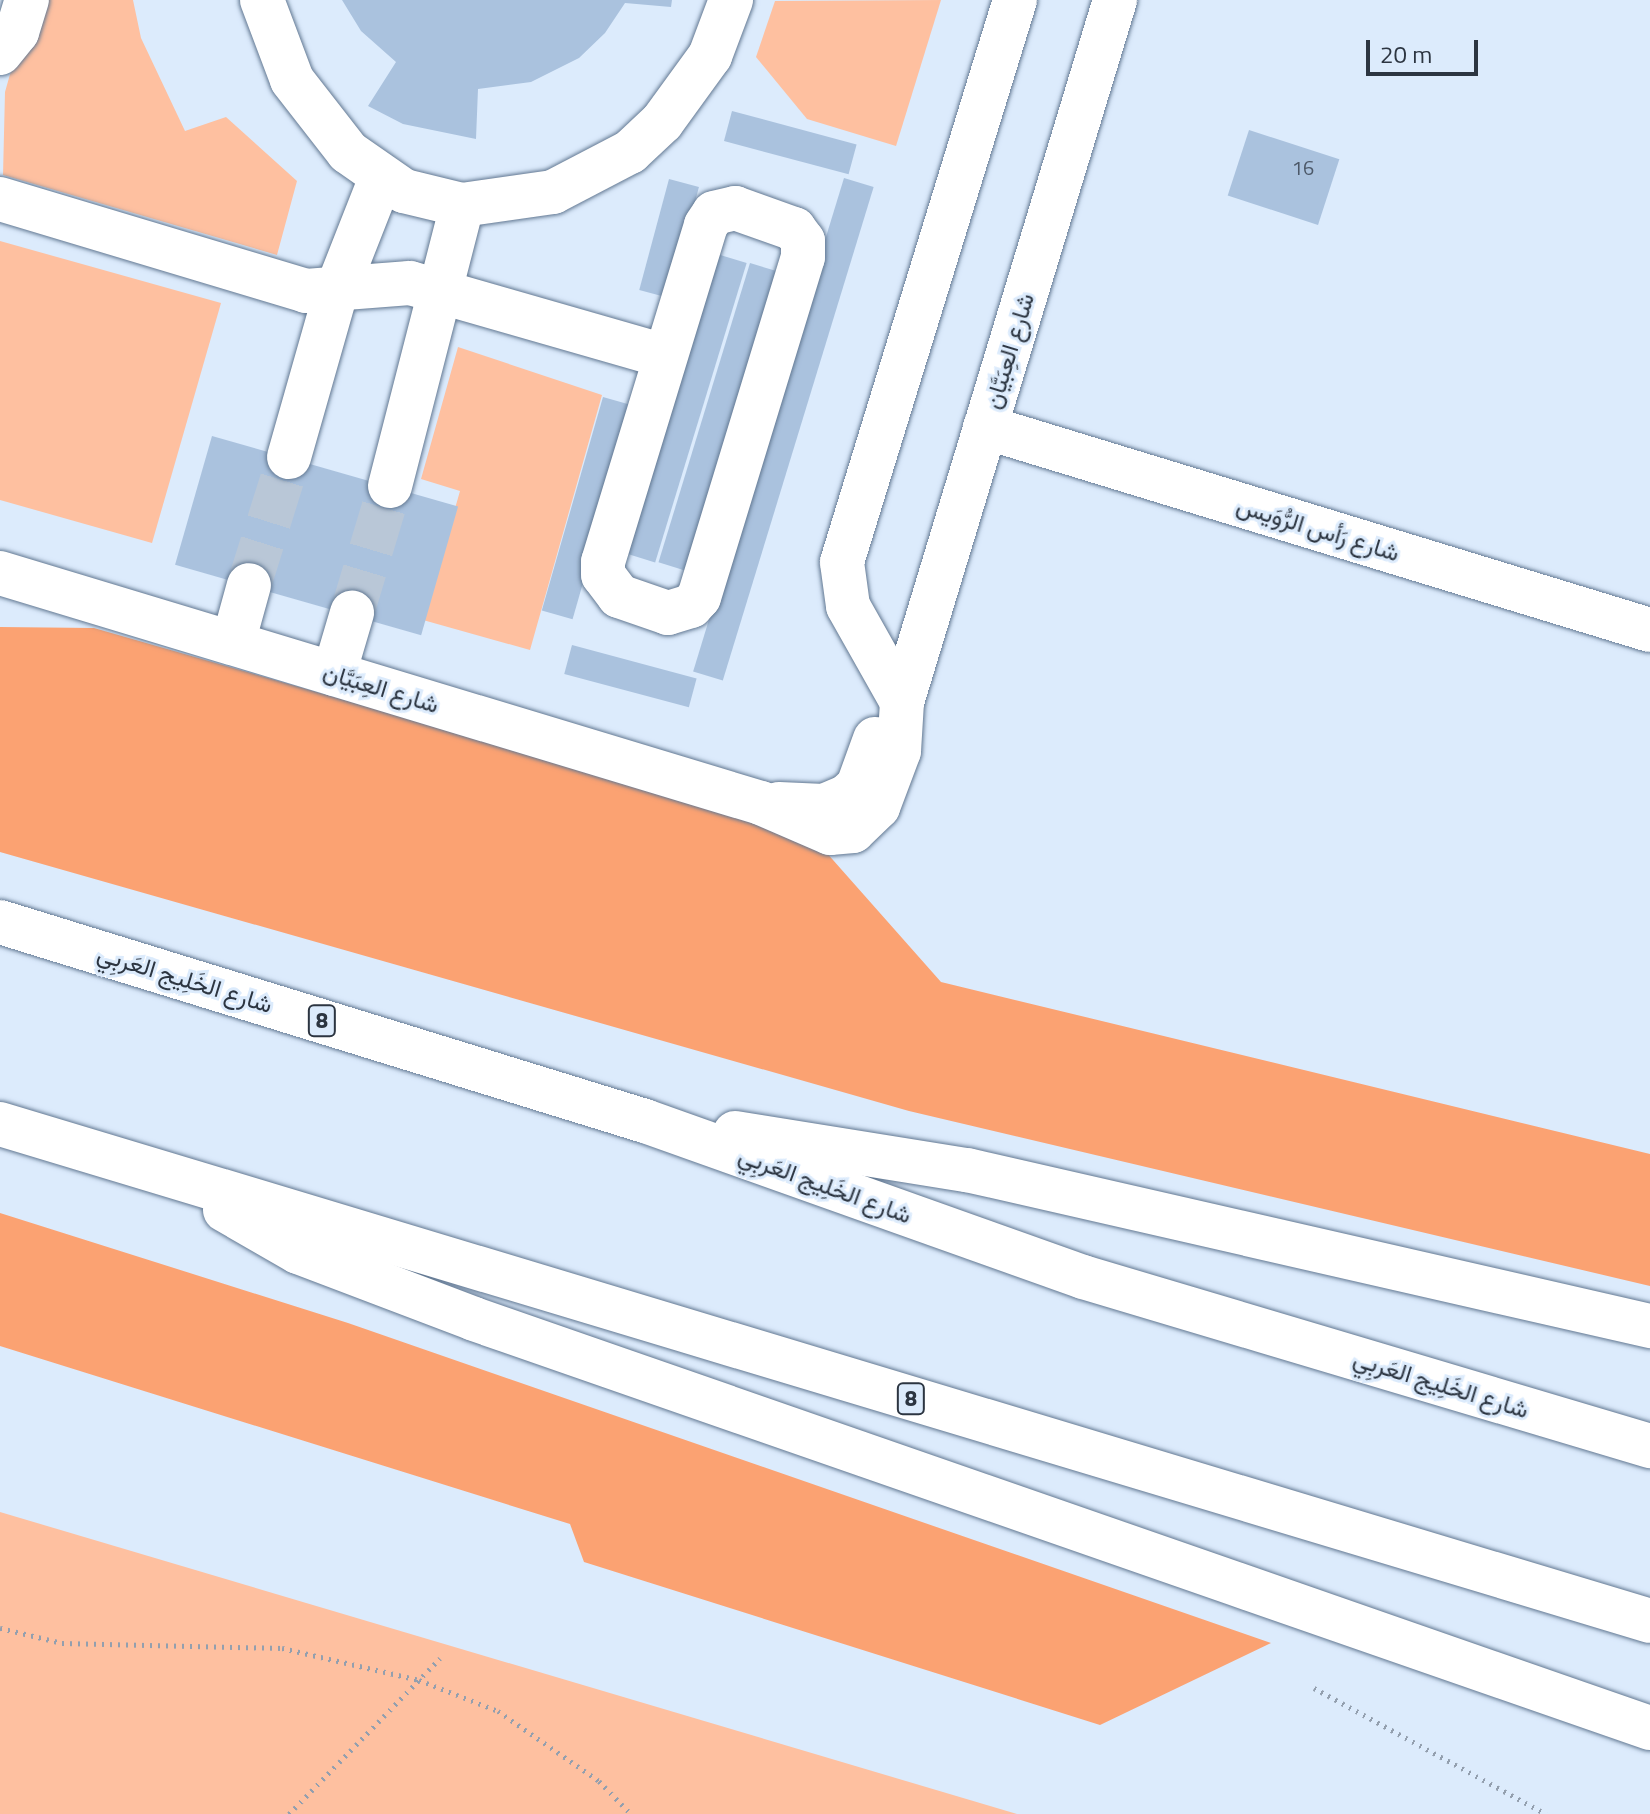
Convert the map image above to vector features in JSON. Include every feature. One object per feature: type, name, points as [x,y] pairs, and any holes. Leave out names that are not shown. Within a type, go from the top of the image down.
[{"type":"main road","points":[[0,53],[17,32],[27,0]]},
{"type":"main road","points":[[262,0],[286,66],[317,118],[381,178],[404,191],[462,205],[553,192],[630,152],[662,122],[710,56],[731,0]]},
{"type":"main road","points":[[902,702],[848,606],[842,562],[1015,0]]},
{"type":"main road","name":"شارع العِبَيَّان","points":[[0,573],[761,803],[824,806],[847,796],[864,773],[878,732],[902,702],[1115,0]]},
{"type":"main road","points":[[289,457],[336,292],[381,178]]},
{"type":"main road","points":[[0,199],[306,291],[336,292],[392,282],[443,291],[664,356]]},
{"type":"main road","points":[[390,486],[443,291],[462,205]]},
{"type":"main road","points":[[735,208],[799,235],[803,257],[699,597],[691,606],[668,613],[619,596],[603,575],[664,356],[714,213],[735,208]]},
{"type":"main road","name":"شارع رَأس الرُّوَيس","points":[[985,427],[1650,630]]},
{"type":"main road","points":[[233,643],[249,585]]},
{"type":"main road","points":[[334,674],[352,613]]},
{"type":"main road","name":"شارع الخَلِيج العَربِي","points":[[0,922],[645,1121],[1083,1277],[1650,1446]]},
{"type":"main road","points":[[645,1121],[967,1170],[1650,1326]]},
{"type":"main road","name":"8","points":[[0,1124],[1650,1621]]},
{"type":"main road","points":[[172,1177],[298,1252],[474,1319],[1650,1728]]},
{"type":"path","points":[[0,1628],[78,1644],[282,1648],[419,1680],[498,1711],[599,1781],[631,1814]]},
{"type":"path","points":[[289,1814],[440,1658]]},
{"type":"path","points":[[1314,1688],[1546,1814]]},
{"type":"shaded area","points":[[31,0],[133,0],[141,38],[185,131],[226,117],[297,181],[277,255],[3,175],[5,92]]},
{"type":"shaded area","points":[[941,0],[896,146],[807,119],[756,57],[775,1]]},
{"type":"shaded area","points":[[0,241],[221,303],[152,543],[0,500]]},
{"type":"shaded area","points":[[458,347],[602,395],[530,650],[423,620],[460,491],[421,479]]},
{"type":"shaded area","points":[[0,627],[94,628],[810,834],[941,982],[1650,1154],[1650,1286],[909,1111],[0,852]]},
{"type":"shaded area","points":[[0,1213],[348,1323],[1271,1643],[1100,1725],[584,1562],[570,1524],[0,1346]]},
{"type":"shaded area","points":[[0,1512],[1017,1814],[0,1814]]},
{"type":"building","points":[[342,0],[672,0],[671,7],[625,3],[605,33],[579,58],[531,82],[478,89],[476,139],[403,124],[368,106],[396,62],[361,31]]},
{"type":"building","points":[[732,111],[857,144],[849,174],[724,141]]},
{"type":"building","points":[[1249,130],[1339,159],[1318,225],[1228,196]]},
{"type":"building","points":[[844,178],[874,187],[723,681],[693,671]]},
{"type":"building","points":[[669,179],[699,187],[669,298],[639,290]]},
{"type":"building","points":[[717,254],[747,263],[655,562],[625,553]]},
{"type":"building","points":[[750,263],[780,272],[688,571],[658,562]]},
{"type":"building","points":[[603,397],[634,406],[573,619],[542,610]]},
{"type":"building","points":[[212,436],[458,507],[421,635],[175,565]]},
{"type":"building","points":[[572,645],[697,678],[689,707],[564,674]]},
{"type":"tunnel","points":[[249,585],[289,457]]},
{"type":"tunnel","points":[[352,613],[390,486]]}]
